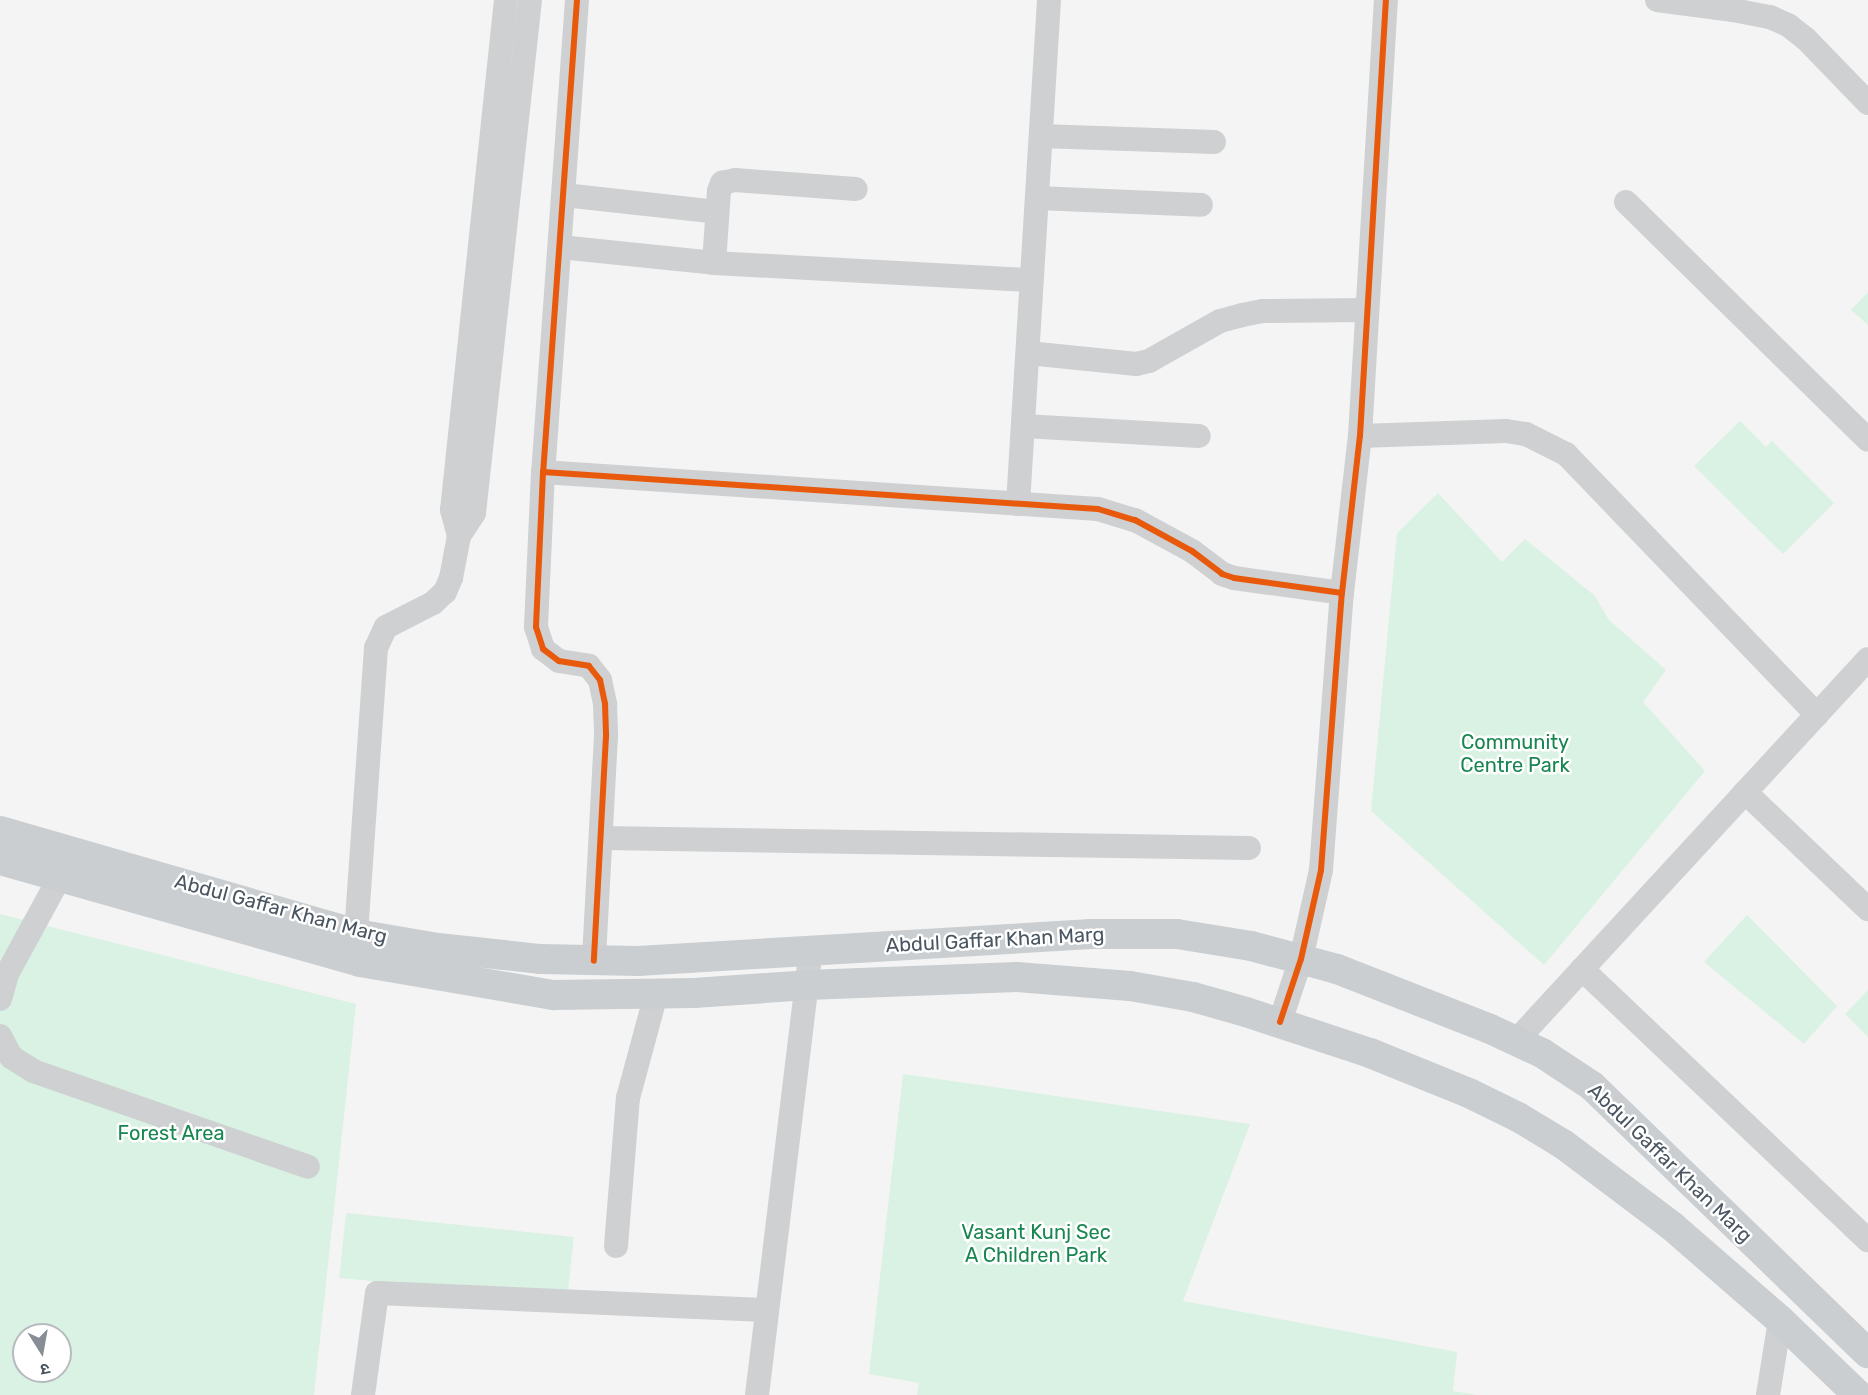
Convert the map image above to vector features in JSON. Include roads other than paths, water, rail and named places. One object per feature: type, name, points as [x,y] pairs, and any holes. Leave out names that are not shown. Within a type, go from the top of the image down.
[{"type":"main road","name":"Abdul Gaffar Khan Marg","points":[[0,831],[356,934],[438,948],[541,959],[594,961],[1091,934],[1177,934],[1251,946],[1337,969],[1490,1029],[1542,1053],[1592,1086],[1868,1353]]},
{"type":"main road","name":"Abdul Gaffar Khan Marg","points":[[0,860],[61,875],[360,962],[555,995],[656,994],[807,985],[1017,977],[1130,986],[1193,997],[1280,1022],[1370,1053],[1469,1093],[1518,1117],[1563,1144],[1673,1227],[1780,1320],[1858,1395]]},
{"type":"street","points":[[459,536],[452,510],[506,0]]},
{"type":"street","points":[[356,934],[376,648],[386,627],[433,603],[445,592],[451,578],[459,536],[474,513],[530,0]]},
{"type":"street","points":[[577,0],[543,472],[536,627],[543,650],[559,661],[589,666],[600,680],[605,704],[606,736],[594,961]]},
{"type":"street","points":[[1018,504],[1049,0]]},
{"type":"street","points":[[1280,1022],[1301,959],[1321,870],[1342,593],[1360,436],[1386,0]]},
{"type":"street","points":[[1658,0],[1733,9],[1770,17],[1788,25],[1806,39],[1868,103]]},
{"type":"street","points":[[1041,136],[1214,142]]},
{"type":"street","points":[[714,263],[719,191],[722,183],[728,180],[856,189]]},
{"type":"street","points":[[564,195],[717,212]]},
{"type":"street","points":[[1037,198],[1201,205]]},
{"type":"street","points":[[1626,202],[1868,440]]},
{"type":"street","points":[[560,247],[714,263],[1032,280]]},
{"type":"street","points":[[1028,353],[1136,364],[1149,361],[1220,321],[1242,315],[1263,311],[1366,310]]},
{"type":"street","points":[[1024,426],[1199,436]]},
{"type":"street","points":[[1360,436],[1506,431],[1526,434],[1566,454],[1817,715]]},
{"type":"street","points":[[543,472],[1074,506],[1117,513],[1180,544],[1222,574],[1234,578],[1342,593]]},
{"type":"street","points":[[1516,1041],[1868,659]]},
{"type":"street","points":[[1745,792],[1868,909]]},
{"type":"street","points":[[601,838],[1249,848]]},
{"type":"street","points":[[0,999],[7,974],[61,875]]},
{"type":"street","points":[[757,1395],[811,951]]},
{"type":"street","points":[[1582,969],[1868,1240]]},
{"type":"street","points":[[616,1246],[628,1098],[656,994]]},
{"type":"street","points":[[0,1036],[11,1057],[33,1071],[308,1167]]},
{"type":"street","points":[[363,1395],[376,1293],[767,1310]]},
{"type":"street","points":[[1768,1395],[1780,1320]]},
{"type":"park label","name":"Community Centre Park","points":[[1515,754]]},
{"type":"park label","name":"Forest Area","points":[[171,1133]]},
{"type":"park label","name":"Vasant Kunj Sec A Children Park","points":[[1036,1244]]}]
